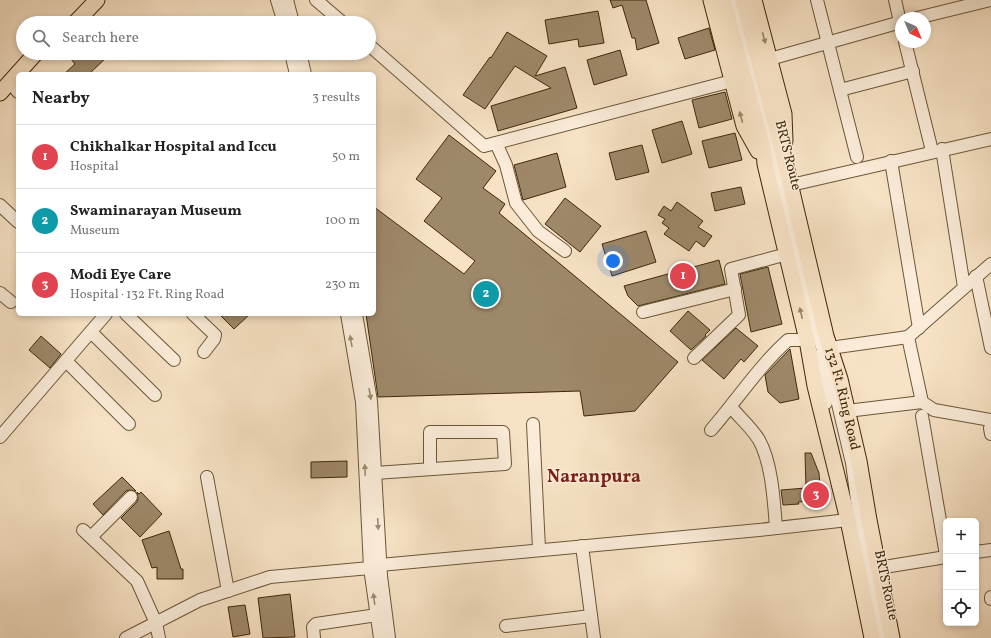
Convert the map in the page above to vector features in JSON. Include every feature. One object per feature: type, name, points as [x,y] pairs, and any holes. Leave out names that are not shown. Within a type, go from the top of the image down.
[{"type":"main road","points":[[711,0],[744,126],[765,158]]},
{"type":"main road","points":[[723,0],[765,158]]},
{"type":"main road","points":[[743,0],[783,155]]},
{"type":"main road","points":[[754,0],[784,114],[783,155]]},
{"type":"main road","points":[[72,16],[88,1]]},
{"type":"main road","points":[[79,16],[88,1]]},
{"type":"main road","points":[[23,72],[31,60]]},
{"type":"main road","points":[[30,72],[41,60]]},
{"type":"main road","points":[[0,104],[12,88]]},
{"type":"main road","name":"132 Ft. Ring Road","points":[[783,155],[830,348],[848,411],[859,461],[868,520],[892,638]]},
{"type":"main road","name":"132 Ft. Ring Road","points":[[765,158],[807,340],[815,386],[848,520],[872,638]]},
{"type":"street","points":[[278,0],[282,16]]},
{"type":"street","points":[[287,0],[291,16]]},
{"type":"street","points":[[316,0],[335,16]]},
{"type":"street","name":"BRTS Route","points":[[734,0],[762,105],[813,317],[834,387],[852,463],[862,538],[882,638]]},
{"type":"street","points":[[817,0],[857,157]]},
{"type":"street","points":[[894,0],[898,12]]},
{"type":"street","points":[[931,15],[990,0]]},
{"type":"street","points":[[770,59],[895,25]]},
{"type":"street","points":[[907,48],[937,150],[964,287]]},
{"type":"street","points":[[376,51],[484,146],[732,81]]},
{"type":"street","points":[[293,60],[296,72]]},
{"type":"street","points":[[302,60],[305,72]]},
{"type":"street","points":[[840,90],[913,71]]},
{"type":"street","points":[[791,184],[937,150],[990,142]]},
{"type":"street","points":[[496,143],[506,164],[516,203],[538,231],[565,251]]},
{"type":"street","points":[[891,161],[919,328]]},
{"type":"street","points":[[0,205],[16,220]]},
{"type":"street","points":[[694,358],[739,314],[731,269],[787,254]]},
{"type":"street","points":[[830,348],[908,337],[991,264]]},
{"type":"street","points":[[976,276],[991,348]]},
{"type":"street","points":[[643,312],[735,288]]},
{"type":"street","points":[[0,293],[11,302]]},
{"type":"street","points":[[0,437],[104,316]]},
{"type":"street","points":[[128,316],[174,360]]},
{"type":"street","points":[[194,316],[215,335],[214,339],[204,352]]},
{"type":"street","points":[[347,316],[362,402],[375,566],[389,638]]},
{"type":"street","points":[[356,316],[371,401],[375,473],[376,615],[380,638]]},
{"type":"street","points":[[90,332],[155,396]]},
{"type":"street","points":[[908,337],[922,402]]},
{"type":"street","points":[[711,430],[731,407],[772,354],[788,340],[807,340]]},
{"type":"street","points":[[66,361],[129,424]]},
{"type":"street","points":[[848,411],[922,402],[934,410],[991,427]]},
{"type":"street","points":[[731,407],[758,440],[766,458],[774,500],[776,528]]},
{"type":"street","points":[[922,416],[946,554]]},
{"type":"street","points":[[533,424],[538,549]]},
{"type":"street","points":[[375,473],[505,464],[503,432],[430,432],[430,469]]},
{"type":"street","points":[[207,477],[228,591]]},
{"type":"street","points":[[131,497],[87,533],[137,581],[156,623],[159,638]]},
{"type":"street","points":[[126,638],[200,600],[270,577],[538,549],[776,528],[848,520]]},
{"type":"street","points":[[582,546],[594,638]]},
{"type":"street","points":[[979,552],[991,550]]},
{"type":"street","points":[[878,568],[943,557]]},
{"type":"street","points":[[314,638],[313,627],[316,624],[376,615]]},
{"type":"street","points":[[506,626],[591,616]]},
{"type":"building","points":[[610,0],[646,0],[659,43],[637,50],[635,38],[632,38],[622,5],[613,8]]},
{"type":"building","points":[[598,11],[604,43],[579,47],[578,39],[549,44],[545,20]]},
{"type":"building","points":[[709,28],[715,50],[685,59],[678,38]]},
{"type":"building","points":[[507,32],[547,56],[535,76],[565,67],[577,108],[498,131],[491,106],[551,88],[515,66],[485,109],[463,95],[490,57],[491,58]]},
{"type":"building","points":[[620,50],[627,75],[594,85],[587,60]]},
{"type":"building","points":[[72,60],[104,60],[91,72],[66,72],[75,64]]},
{"type":"building","points":[[725,92],[732,119],[699,128],[692,100]]},
{"type":"building","points":[[682,121],[692,154],[662,163],[652,130]]},
{"type":"building","points":[[735,133],[742,160],[709,168],[702,141]]},
{"type":"building","points":[[449,135],[496,171],[483,188],[505,204],[499,213],[678,362],[635,411],[584,416],[580,391],[378,397],[366,316],[376,316],[376,208],[464,274],[475,261],[424,221],[442,198],[416,179]]},
{"type":"building","points":[[642,145],[649,172],[616,180],[609,153]]},
{"type":"building","points":[[557,153],[566,187],[523,200],[514,165]]},
{"type":"building","points":[[741,187],[745,204],[715,211],[711,193]]},
{"type":"building","points":[[565,198],[601,226],[580,252],[545,224]]},
{"type":"building","points":[[677,202],[703,221],[698,227],[712,236],[704,247],[696,241],[689,251],[664,234],[669,228],[662,223],[665,219],[658,215],[664,206],[671,211]]},
{"type":"building","points":[[646,231],[656,262],[612,276],[602,244]]},
{"type":"building","points":[[719,260],[725,284],[638,306],[628,296],[624,286]]},
{"type":"building","points":[[768,267],[782,324],[751,332],[740,274]]},
{"type":"building","points":[[688,311],[710,330],[705,335],[706,336],[691,350],[670,331]]},
{"type":"building","points":[[221,316],[248,316],[234,329]]},
{"type":"building","points":[[736,328],[758,346],[744,362],[741,359],[724,379],[702,360]]},
{"type":"building","points":[[41,336],[61,354],[50,368],[29,350]]},
{"type":"building","points":[[790,349],[799,399],[780,403],[768,392],[765,375]]},
{"type":"building","points":[[805,453],[811,453],[819,473],[820,486],[823,486],[825,500],[798,502],[799,504],[783,505],[781,490],[806,488]]},
{"type":"building","points":[[347,461],[347,477],[311,478],[311,462]]},
{"type":"building","points":[[122,477],[136,491],[126,491],[103,515],[93,504]]},
{"type":"building","points":[[137,492],[139,494],[141,492],[162,514],[140,537],[121,518],[137,502]]},
{"type":"building","points":[[169,531],[181,569],[183,569],[183,579],[157,579],[157,567],[152,568],[142,540]]},
{"type":"building","points":[[290,594],[295,637],[263,638],[258,598]]},
{"type":"building","points":[[245,605],[250,634],[233,637],[228,607]]},
{"type":"place","name":"Chikhalkar Hospital and Iccu","points":[[683,276]]},
{"type":"place","name":"Swaminarayan Museum","points":[[486,294]]},
{"type":"place","name":"Modi Eye Care","points":[[816,495]]},
{"type":"district","name":"Naranpura","points":[[594,476]]}]
